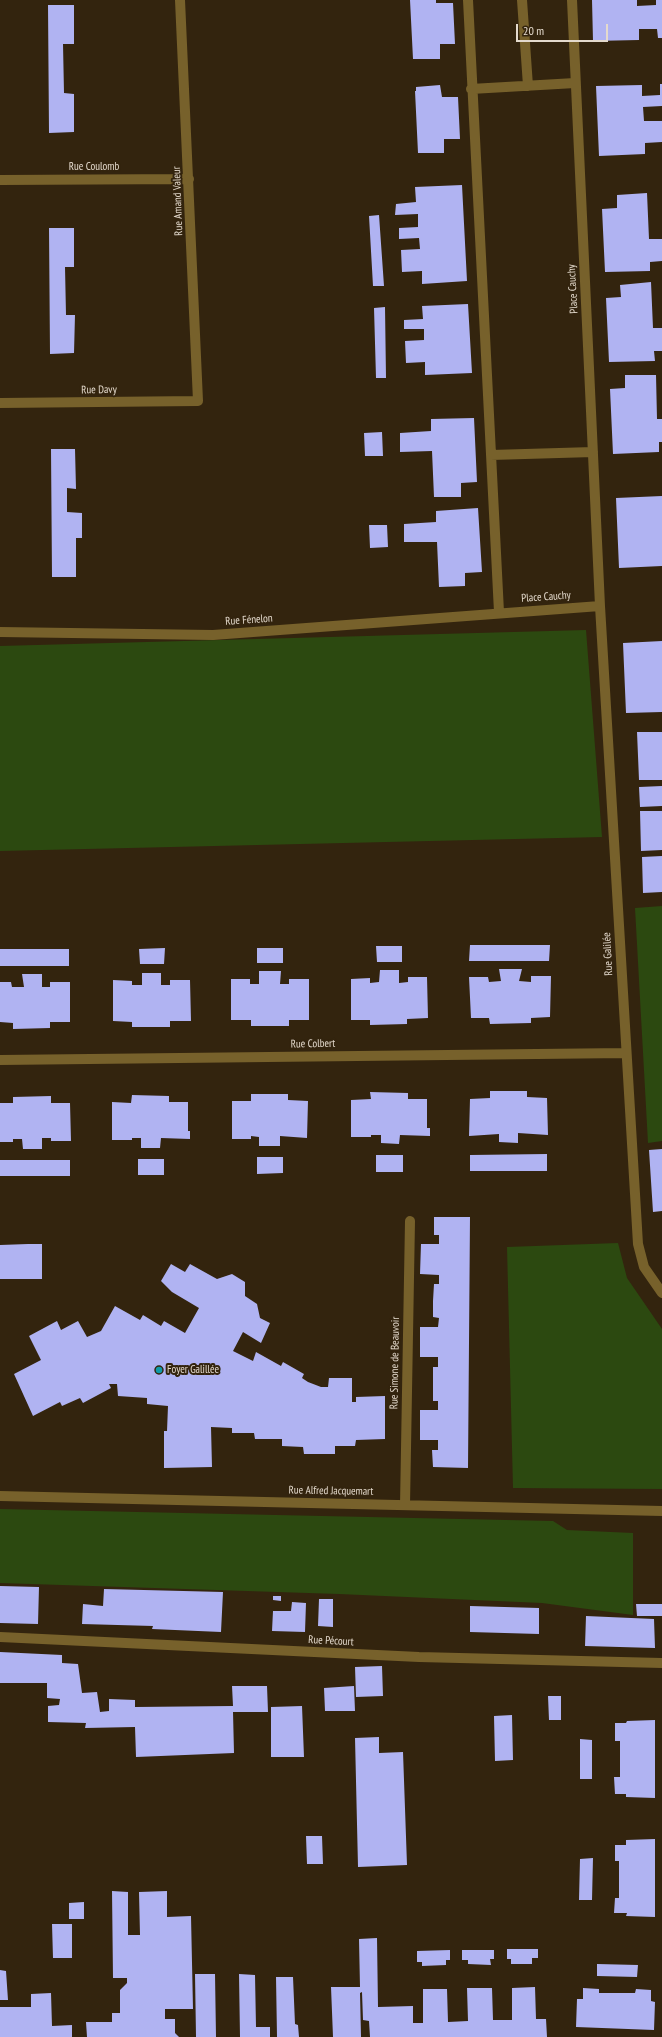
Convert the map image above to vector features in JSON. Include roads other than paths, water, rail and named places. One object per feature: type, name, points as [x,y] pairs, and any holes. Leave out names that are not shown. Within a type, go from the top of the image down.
[{"type":"street","name":"Rue Amand Valeur","points":[[180,0],[198,401]]},
{"type":"street","points":[[468,0],[471,89],[500,612]]},
{"type":"street","points":[[522,0],[528,86]]},
{"type":"street","name":"Place Cauchy","points":[[500,612],[600,606],[572,0]]},
{"type":"street","points":[[471,89],[575,83]]},
{"type":"street","name":"Rue Coulomb","points":[[0,180],[189,178]]},
{"type":"street","name":"Rue Davy","points":[[0,403],[198,401]]},
{"type":"street","points":[[491,455],[593,452]]},
{"type":"street","name":"Rue Galilée","points":[[600,606],[638,1244],[644,1267],[662,1293]]},
{"type":"street","name":"Rue Fénelon","points":[[0,632],[212,635],[500,612]]},
{"type":"street","name":"Rue Colbert","points":[[0,1060],[626,1053]]},
{"type":"street","name":"Rue Simone de Beauvoir","points":[[405,1505],[410,1221]]},
{"type":"street","name":"Rue Alfred Jacquemart","points":[[0,1496],[662,1511]]},
{"type":"street","name":"Rue Pécourt","points":[[0,1637],[419,1657],[662,1663]]},
{"type":"place","name":"Foyer Galillée","points":[[159,1370]]}]
